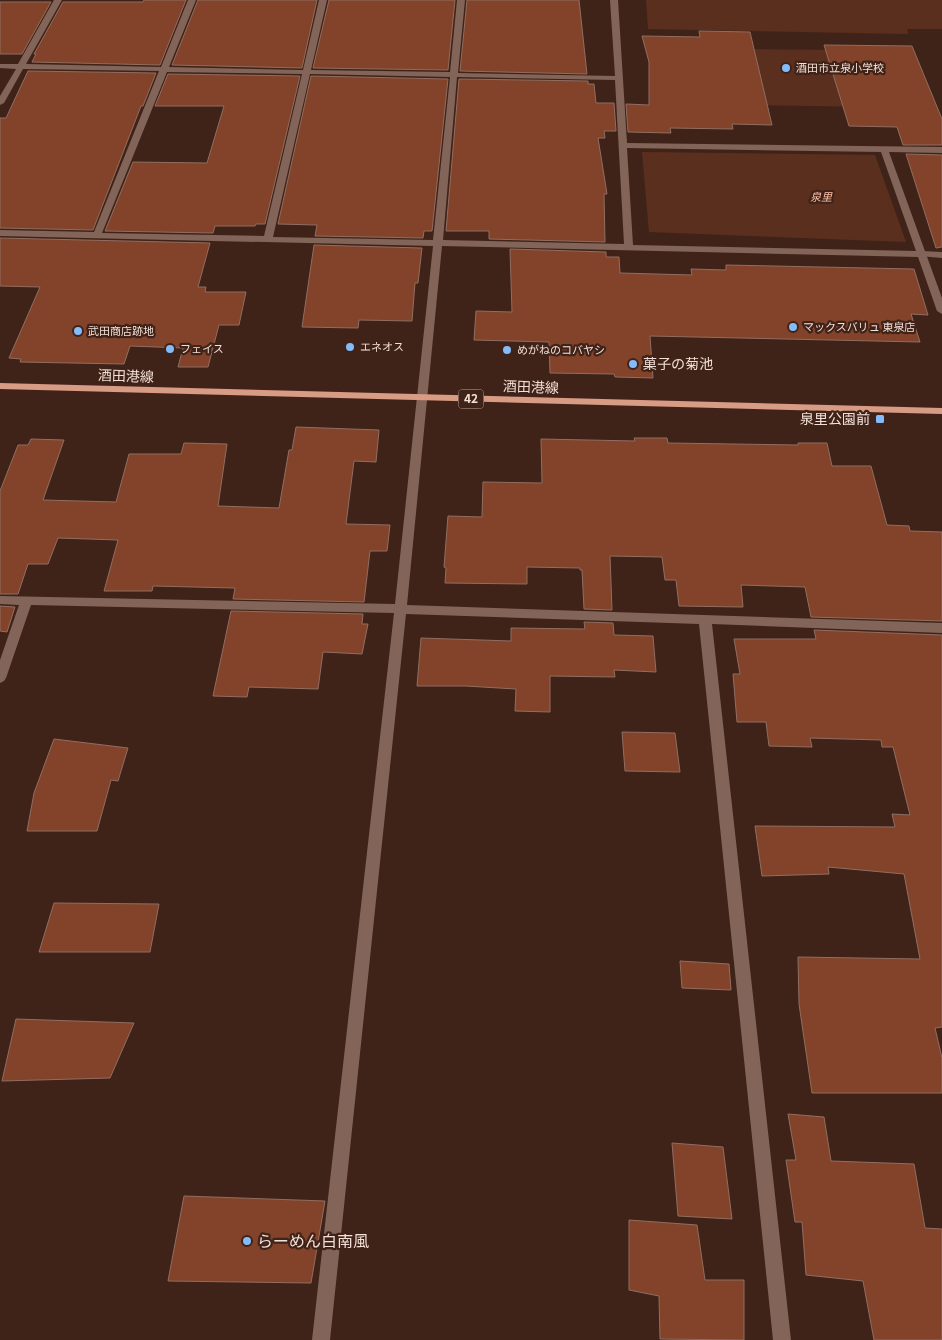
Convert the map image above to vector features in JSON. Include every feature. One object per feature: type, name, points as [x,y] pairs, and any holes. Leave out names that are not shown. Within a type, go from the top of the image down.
[{"type":"main road","name":"酒田港線","points":[[0,386],[942,411]]},
{"type":"street","points":[[0,103],[58,0]]},
{"type":"street","points":[[97,235],[192,0]]},
{"type":"street","points":[[268,239],[323,0]]},
{"type":"street","points":[[321,1340],[423,398],[461,0]]},
{"type":"street","points":[[614,0],[629,248]]},
{"type":"street","points":[[0,66],[618,78]]},
{"type":"street","points":[[623,145],[942,150]]},
{"type":"street","points":[[884,149],[942,311]]},
{"type":"street","points":[[0,233],[942,255]]},
{"type":"street","points":[[0,600],[400,609],[942,628]]},
{"type":"street","points":[[0,678],[26,601]]},
{"type":"street","points":[[705,620],[782,1340]]},
{"type":"green space","points":[[646,0],[942,0],[942,29],[907,29],[908,34],[648,29]]},
{"type":"green space","points":[[730,49],[840,50],[878,107],[737,105]]},
{"type":"green space","name":"泉里","points":[[642,152],[875,155],[906,242],[649,232]]},
{"type":"building","points":[[144,0],[186,0],[160,65],[32,62],[36,54],[34,54],[63,2],[143,2]]},
{"type":"building","points":[[198,0],[317,0],[302,68],[172,65]]},
{"type":"building","points":[[329,0],[455,0],[448,70],[313,68]]},
{"type":"building","points":[[467,0],[579,0],[587,74],[460,71]]},
{"type":"building","points":[[0,2],[51,2],[22,54],[0,54]]},
{"type":"building","points":[[699,31],[750,32],[772,125],[732,124],[733,129],[670,128],[671,133],[628,132],[626,104],[649,105],[649,62],[642,36],[700,37]]},
{"type":"building","points":[[824,45],[912,46],[942,119],[942,145],[903,145],[897,127],[849,126]]},
{"type":"building","points":[[28,71],[156,73],[143,106],[141,106],[93,230],[0,228],[0,118],[6,118]]},
{"type":"building","points":[[168,74],[300,76],[265,224],[256,224],[255,226],[215,226],[213,233],[105,231],[133,162],[207,163],[224,106],[155,106]]},
{"type":"building","points":[[311,76],[448,79],[432,231],[424,231],[423,238],[315,236],[317,225],[278,224]]},
{"type":"building","points":[[459,79],[588,81],[588,84],[594,84],[596,103],[614,103],[616,131],[604,131],[605,138],[598,138],[607,194],[604,194],[605,242],[489,239],[489,231],[446,231]]},
{"type":"building","points":[[906,154],[942,155],[942,247],[936,248]]},
{"type":"building","points":[[0,238],[210,243],[198,287],[206,287],[205,292],[246,292],[239,325],[219,325],[208,367],[178,367],[183,348],[130,346],[124,364],[20,362],[21,359],[9,358],[40,287],[0,286]]},
{"type":"building","points":[[314,245],[422,248],[418,283],[415,283],[412,321],[359,320],[358,328],[302,327]]},
{"type":"building","points":[[510,249],[606,252],[606,257],[619,257],[620,273],[692,275],[691,269],[726,270],[726,265],[914,269],[928,315],[911,314],[920,342],[650,336],[653,378],[615,377],[614,374],[550,373],[549,342],[474,340],[476,311],[512,312]]},
{"type":"building","points":[[296,427],[379,430],[376,462],[354,461],[346,524],[390,525],[387,551],[370,551],[364,602],[233,599],[235,588],[153,586],[152,591],[104,591],[118,540],[58,538],[48,564],[28,564],[18,594],[0,594],[0,491],[18,445],[28,445],[31,439],[64,440],[43,500],[116,502],[129,454],[181,454],[184,443],[227,444],[218,506],[279,508],[289,450],[292,450]]},
{"type":"building","points":[[634,438],[667,438],[668,443],[798,445],[798,443],[827,443],[832,466],[871,466],[887,525],[909,526],[910,531],[942,532],[942,621],[811,617],[805,587],[741,585],[743,607],[679,606],[676,580],[665,580],[662,557],[610,556],[612,610],[584,609],[582,570],[580,568],[527,567],[527,584],[445,583],[446,568],[444,567],[448,516],[482,517],[483,482],[542,483],[541,439],[635,441]]},
{"type":"building","points":[[0,606],[15,607],[7,632],[0,631]]},
{"type":"building","points":[[231,611],[363,614],[362,624],[368,624],[362,654],[323,652],[318,689],[249,687],[247,697],[213,696]]},
{"type":"building","points":[[584,622],[613,623],[614,635],[653,636],[656,672],[614,670],[615,677],[550,676],[550,712],[515,711],[516,689],[417,686],[421,638],[511,641],[511,628],[585,629]]},
{"type":"building","points":[[814,630],[942,635],[942,1027],[935,1028],[942,1058],[942,1093],[812,1093],[799,1004],[798,957],[920,959],[904,874],[828,867],[829,874],[762,876],[755,826],[895,827],[892,814],[910,815],[893,747],[882,747],[881,740],[810,738],[812,747],[769,746],[766,722],[737,722],[733,674],[740,674],[734,639],[816,639]]},
{"type":"building","points":[[622,732],[675,733],[680,772],[625,771]]},
{"type":"building","points":[[54,739],[128,748],[118,781],[111,780],[97,831],[27,831],[34,793]]},
{"type":"building","points":[[54,903],[159,904],[150,952],[39,952]]},
{"type":"building","points":[[680,961],[729,964],[731,990],[682,988]]},
{"type":"building","points":[[16,1019],[134,1023],[110,1078],[2,1081]]},
{"type":"building","points":[[788,1114],[824,1117],[831,1161],[914,1164],[925,1228],[942,1229],[942,1340],[874,1340],[863,1281],[806,1275],[802,1222],[795,1222],[786,1160],[796,1160]]},
{"type":"building","points":[[672,1143],[723,1147],[732,1219],[678,1216]]},
{"type":"building","name":"らーめん白南風","points":[[184,1196],[325,1201],[311,1283],[168,1281]]},
{"type":"building","points":[[629,1220],[697,1225],[705,1280],[744,1280],[744,1340],[660,1339],[659,1296],[629,1290]]},
{"type":"place","name":"酒田市立泉小学校","points":[[786,68]]},
{"type":"place","name":"マックスバリュ 東泉店","points":[[793,327]]},
{"type":"place","name":"武田商店跡地","points":[[78,331]]},
{"type":"place","name":"エネオス","points":[[350,347]]},
{"type":"place","name":"フェイス","points":[[170,349]]},
{"type":"place","name":"めがねのコバヤシ","points":[[507,350]]},
{"type":"place","name":"菓子の菊池","points":[[633,364]]},
{"type":"place","name":"泉里公園前","points":[[880,419]]},
{"type":"place","name":"らーめん白南風","points":[[247,1241]]}]
